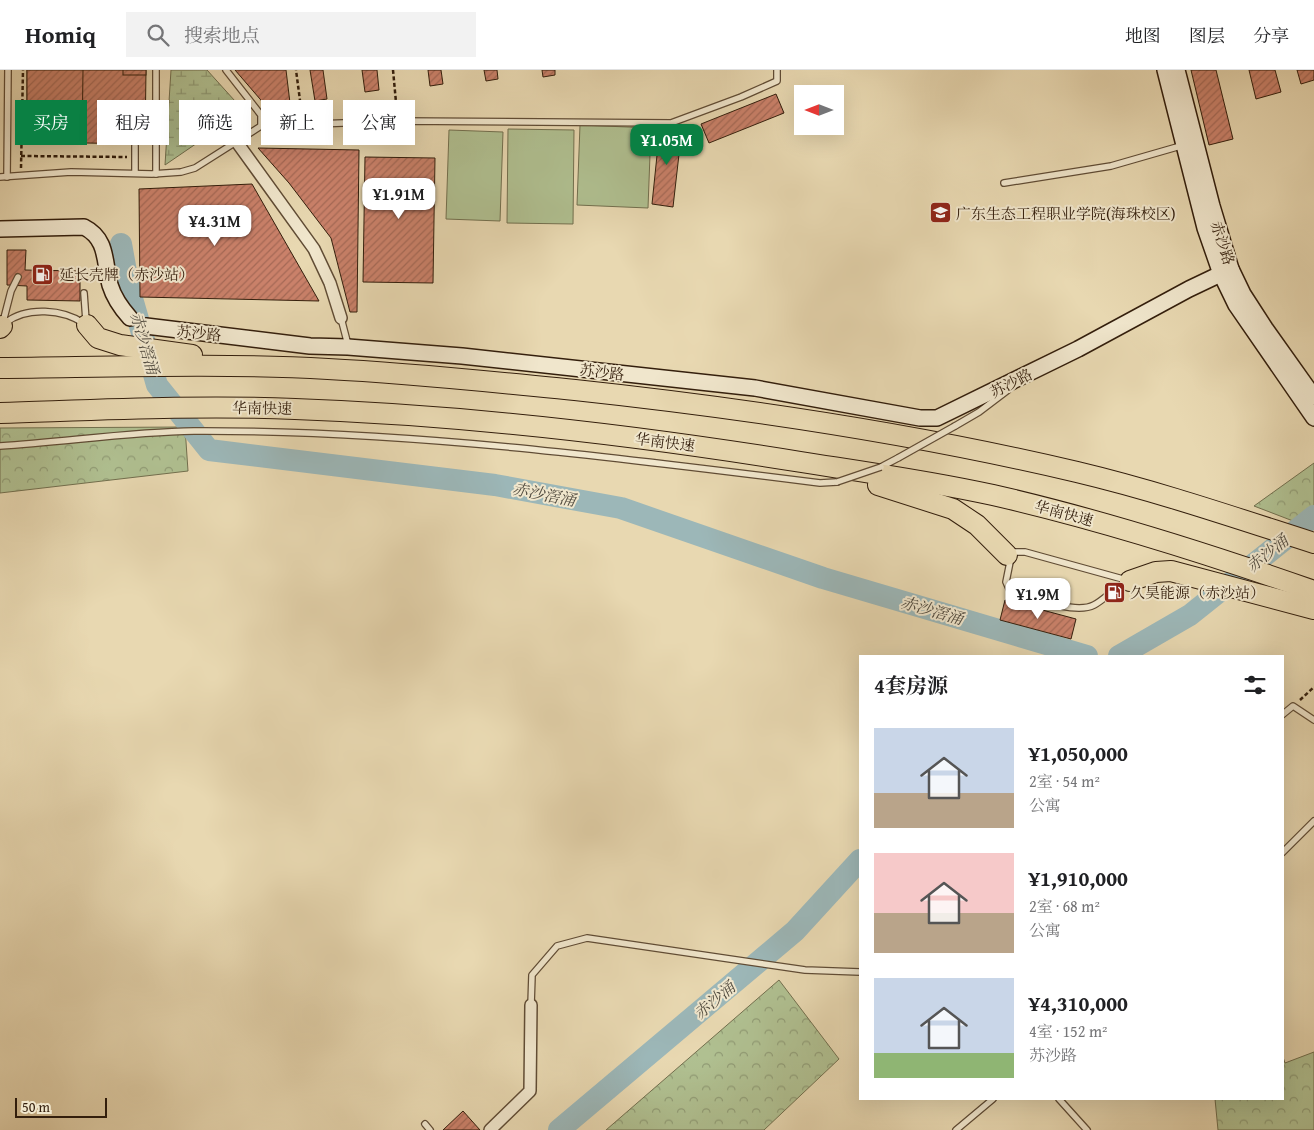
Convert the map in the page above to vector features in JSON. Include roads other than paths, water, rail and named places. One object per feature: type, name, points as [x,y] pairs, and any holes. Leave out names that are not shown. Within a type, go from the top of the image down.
[{"type":"highway","points":[[92,332],[120,345],[192,360]]},
{"type":"highway","points":[[0,368],[109,367],[192,360],[467,379],[660,399],[825,423],[1015,458],[1071,471],[1313,542]]},
{"type":"highway","name":"华南快速","points":[[0,413],[195,407],[296,409],[456,420],[646,439],[784,459],[990,494],[1126,529],[1314,591]]},
{"type":"highway","points":[[784,459],[918,496],[953,509],[977,525],[1007,555]]},
{"type":"highway","points":[[1130,581],[1164,571],[1200,578],[1270,599],[1314,609]]},
{"type":"street","points":[[1164,70],[1208,237],[1226,271],[1236,305],[1314,418]]},
{"type":"street","name":"赤沙路","points":[[1177,70],[1212,206],[1226,271],[1314,396]]},
{"type":"street","points":[[240,145],[314,249],[330,283],[341,318]]},
{"type":"street","name":"苏沙路","points":[[0,229],[84,227],[95,232],[102,243],[110,286],[120,307],[130,318],[146,326],[310,346],[462,356],[755,388],[920,418],[937,418],[950,413],[1226,271]]},
{"type":"street","points":[[490,1130],[530,1091],[531,1005]]},
{"type":"lane","points":[[7,177],[8,70]]},
{"type":"lane","points":[[156,70],[156,174]]},
{"type":"lane","points":[[226,70],[261,115]]},
{"type":"lane","points":[[333,123],[398,121],[670,123],[741,98],[777,81],[777,70]]},
{"type":"lane","points":[[251,132],[261,126]]},
{"type":"lane","points":[[0,177],[72,172],[156,174],[181,172],[195,168],[229,145]]},
{"type":"lane","points":[[1004,183],[1111,166],[1184,145]]},
{"type":"lane","points":[[135,146],[136,173]]},
{"type":"lane","points":[[1,327],[11,291],[18,277]]},
{"type":"lane","points":[[84,293],[92,332]]},
{"type":"lane","points":[[1,327],[14,317],[32,312],[57,312],[79,320],[92,332]]},
{"type":"lane","points":[[341,318],[348,347]]},
{"type":"lane","points":[[0,446],[192,431],[240,432],[396,439],[551,452],[820,483],[837,482],[881,467],[979,412],[1034,371]]},
{"type":"lane","points":[[1015,552],[1025,552],[1130,581],[1119,585],[1095,604],[1086,608],[1072,608],[1010,591],[1006,582],[1010,562],[1007,555],[1015,552]]},
{"type":"lane","points":[[1284,713],[1293,706],[1314,720]]},
{"type":"lane","points":[[1284,851],[1314,821]]},
{"type":"lane","points":[[531,1005],[532,975],[557,946],[587,938],[706,957],[805,970],[859,972]]},
{"type":"lane","points":[[956,1130],[992,1100]]},
{"type":"lane","points":[[1060,1100],[1087,1130]]},
{"type":"lane","points":[[425,1124],[430,1130]]},
{"type":"waterway","name":"赤沙滘涌","points":[[121,244],[129,288],[157,385],[209,450],[495,485],[621,508],[823,578],[1084,655]]},
{"type":"waterway","name":"赤沙涌","points":[[1121,655],[1190,615],[1314,516]]},
{"type":"waterway","name":"赤沙涌","points":[[559,1130],[795,931],[859,861]]},
{"type":"place","name":"广东生态工程职业学院(海珠校区)","points":[[940,213]]},
{"type":"place","name":"延长壳牌（赤沙站）","points":[[43,274]]},
{"type":"place","name":"久昊能源（赤沙站）","points":[[1114,592]]}]
